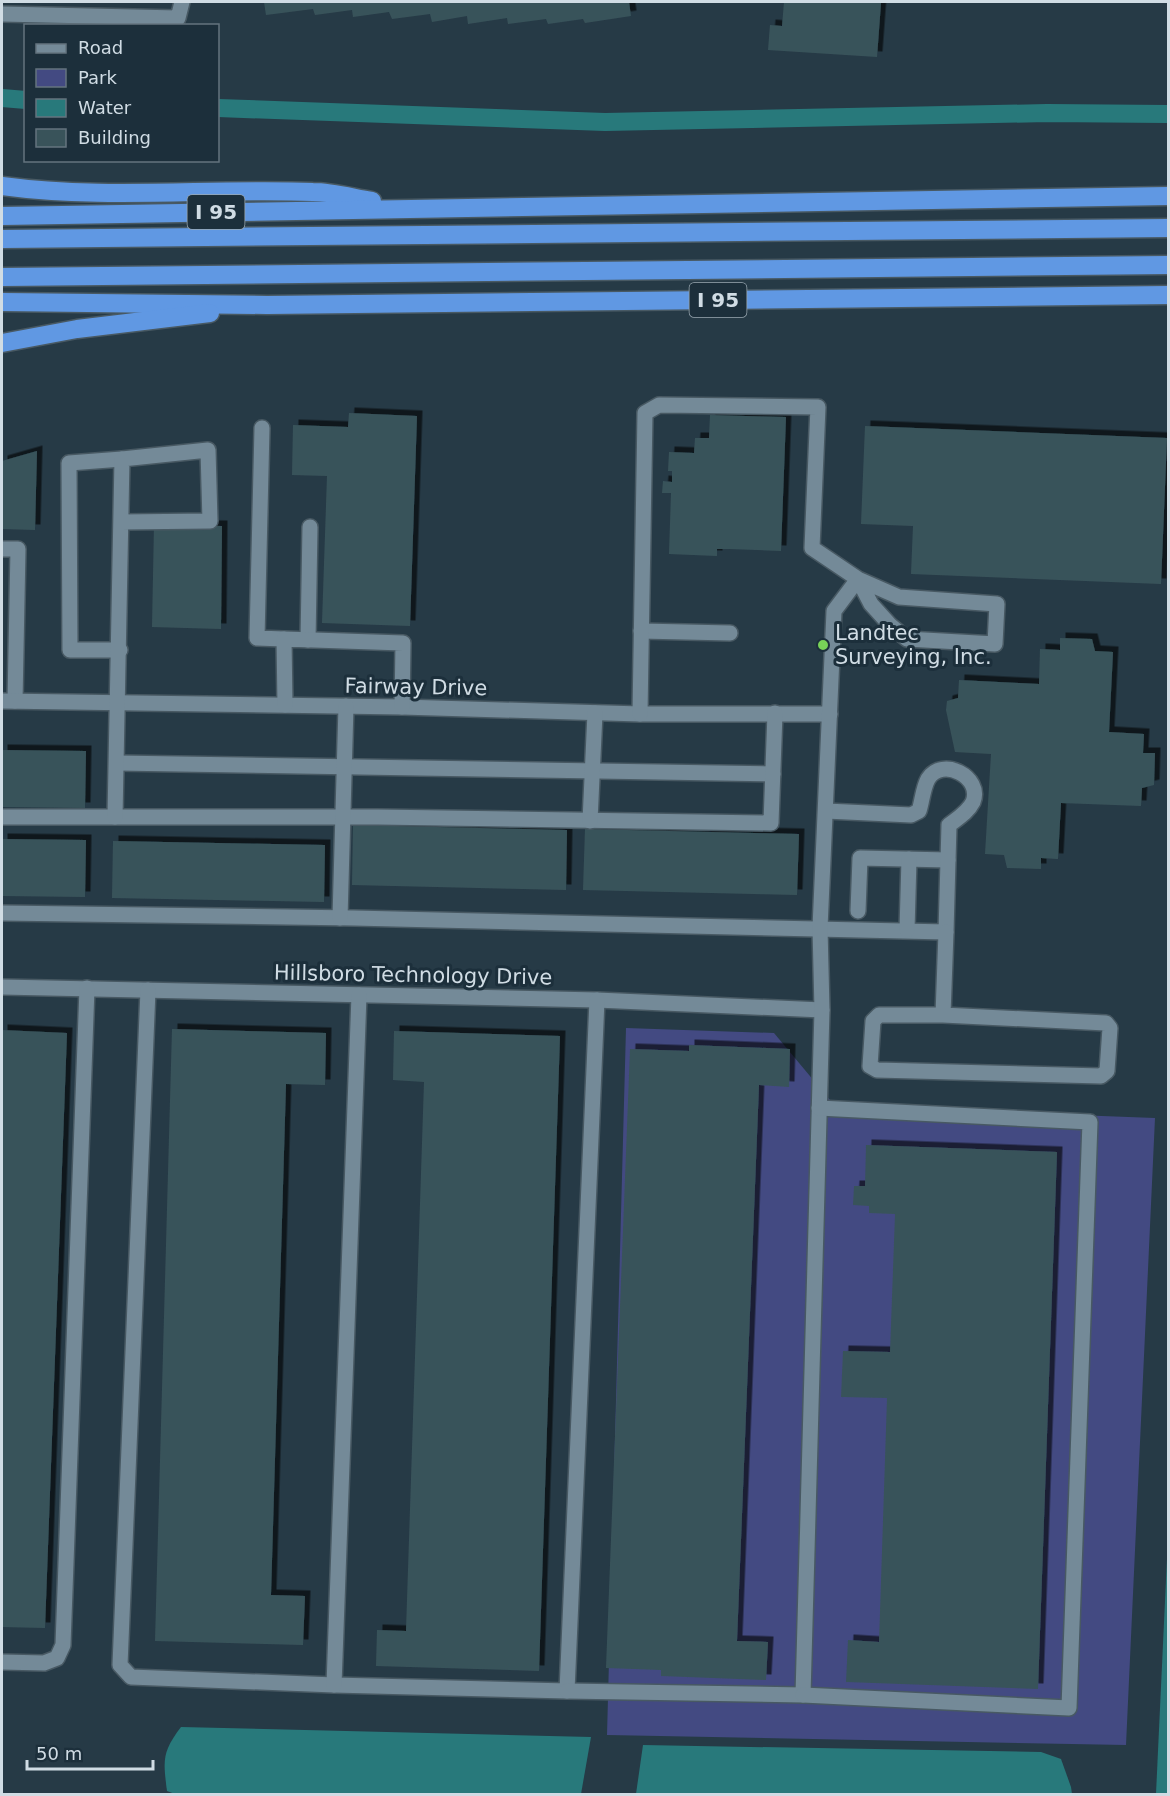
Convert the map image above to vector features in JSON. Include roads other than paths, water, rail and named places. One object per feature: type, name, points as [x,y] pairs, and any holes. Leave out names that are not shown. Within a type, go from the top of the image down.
[{"type":"highway","points":[[2,186],[119,194],[316,192],[430,210]]},
{"type":"highway","name":"I 95","points":[[2,216],[1168,196]]},
{"type":"highway","points":[[2,239],[1168,228]]},
{"type":"highway","points":[[2,277],[1168,265]]},
{"type":"highway","name":"I 95","points":[[2,302],[267,305],[1168,295]]},
{"type":"highway","points":[[2,343],[77,329],[267,305]]},
{"type":"street","points":[[2,14],[178,18],[182,2]]},
{"type":"street","points":[[640,714],[645,413],[659,405],[818,407],[812,548],[858,579],[898,597],[997,604],[995,644],[907,639],[890,625],[871,604],[858,579]]},
{"type":"street","points":[[262,428],[257,638],[403,643],[402,707]]},
{"type":"street","points":[[120,650],[70,650],[69,463],[208,450],[210,520],[121,522]]},
{"type":"street","points":[[115,817],[122,459]]},
{"type":"street","points":[[308,640],[310,527]]},
{"type":"street","points":[[2,549],[18,549],[9,632],[8,701]]},
{"type":"street","points":[[803,1695],[822,1010],[820,928],[834,611],[858,579]]},
{"type":"street","points":[[641,631],[730,633]]},
{"type":"street","points":[[284,639],[285,705]]},
{"type":"street","name":"Fairway Drive","points":[[8,701],[402,707],[640,714],[830,714]]},
{"type":"street","points":[[339,918],[346,706]]},
{"type":"street","points":[[590,821],[595,713]]},
{"type":"street","points":[[2,818],[343,817],[771,823],[775,713]]},
{"type":"street","points":[[117,763],[773,774]]},
{"type":"street","points":[[826,811],[911,814],[919,811],[928,780],[934,772],[946,768],[960,772],[969,778],[974,800],[966,812],[949,825],[943,1015]]},
{"type":"street","points":[[858,911],[860,858],[948,860]]},
{"type":"street","points":[[907,930],[909,859]]},
{"type":"street","points":[[2,913],[945,932]]},
{"type":"street","name":"Hillsboro Technology Drive","points":[[2,987],[597,1000],[822,1010]]},
{"type":"street","points":[[2,1662],[44,1663],[57,1658],[63,1645],[87,988]]},
{"type":"street","points":[[148,990],[120,1665],[131,1677],[334,1685],[803,1695],[1069,1708],[1090,1122],[819,1108]]},
{"type":"street","points":[[334,1685],[359,995]]},
{"type":"street","points":[[567,1691],[597,1000]]},
{"type":"street","points":[[879,1015],[943,1015],[1106,1023],[1110,1028],[1107,1071],[1101,1076],[877,1070],[870,1066],[873,1021],[879,1015]]},
{"type":"water","points":[[1168,1537],[1168,1794],[1156,1794]]},
{"type":"water","points":[[181,1727],[591,1737],[581,1794],[175,1794],[167,1791],[165,1757],[170,1743]]},
{"type":"water","points":[[643,1745],[1041,1752],[1061,1759],[1072,1794],[636,1794]]},
{"type":"waterway","points":[[2,98],[24,100]]},
{"type":"waterway","points":[[219,108],[605,122],[1047,113],[1168,114]]},
{"type":"place","name":"Landtec Surveying, Inc.","points":[[823,645]]}]
